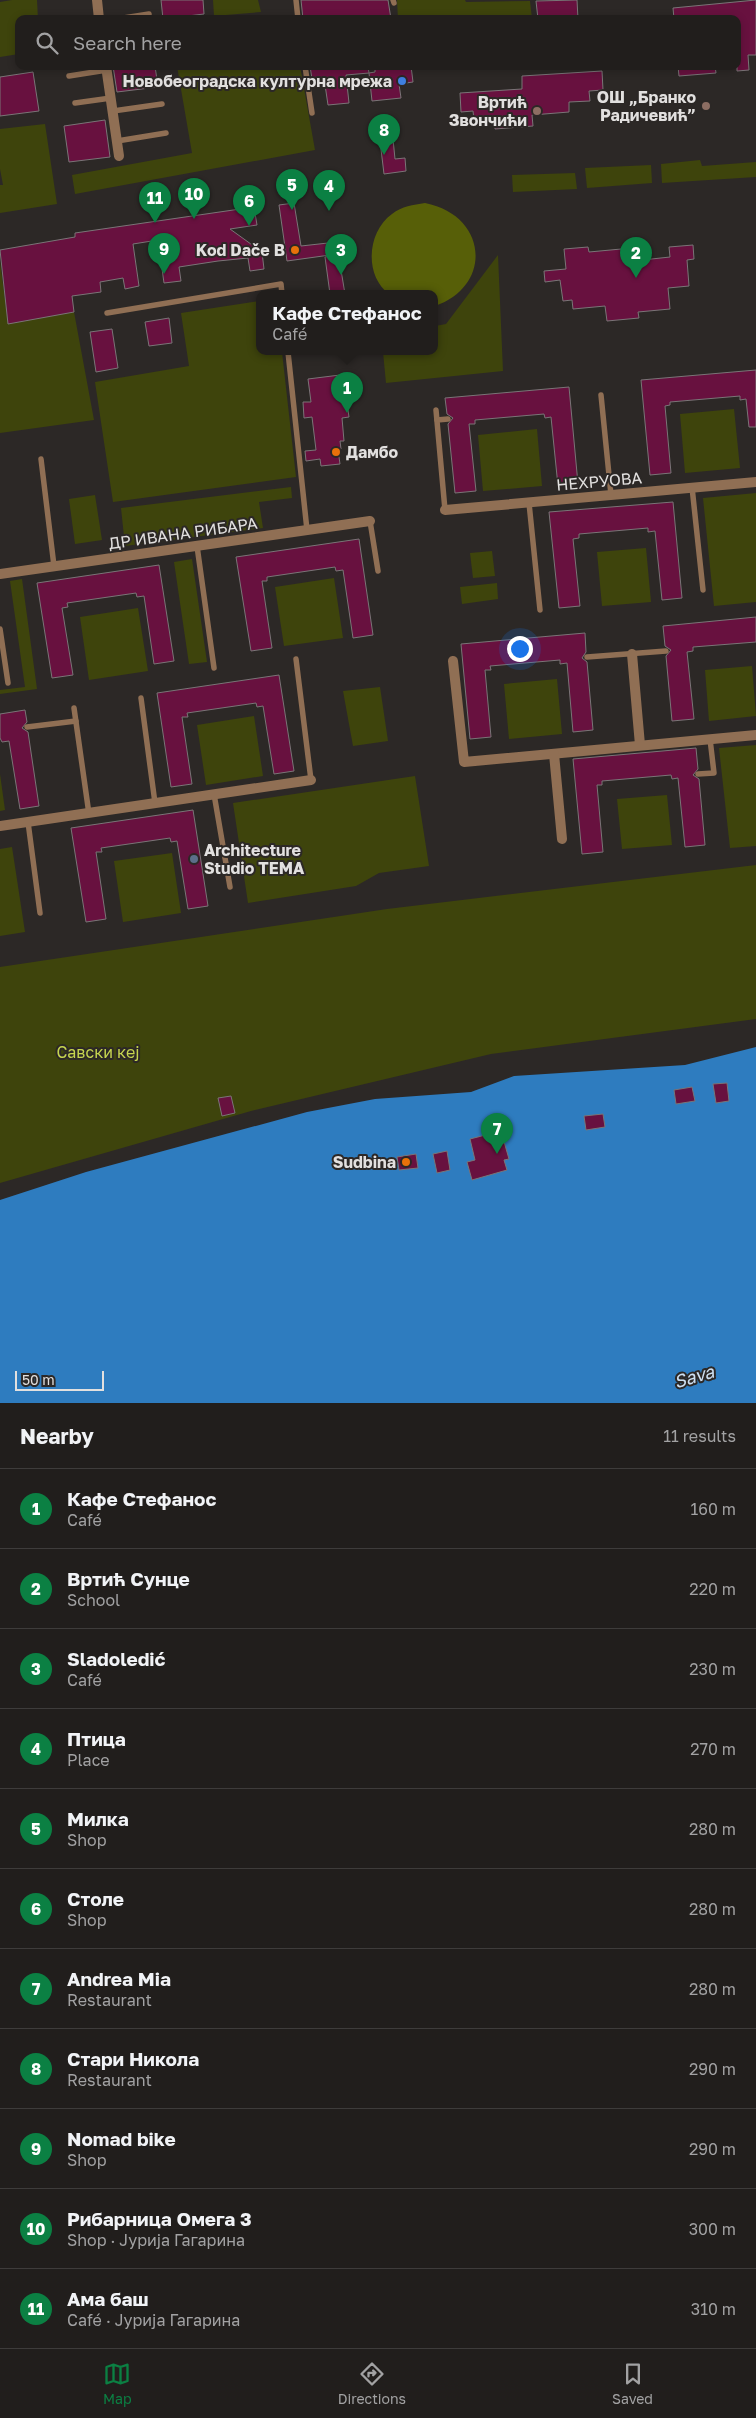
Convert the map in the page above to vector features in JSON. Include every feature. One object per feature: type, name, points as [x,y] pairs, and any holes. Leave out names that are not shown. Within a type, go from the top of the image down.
[{"type":"street","points":[[97,0],[99,15]]},
{"type":"street","points":[[106,70],[119,156]]},
{"type":"street","name":"НЕХРУОВА","points":[[445,510],[756,482]]},
{"type":"street","name":"ДР ИВАНА РИБАРА","points":[[0,574],[370,521]]},
{"type":"street","points":[[632,654],[640,745]]},
{"type":"street","points":[[453,661],[464,762],[756,735]]},
{"type":"street","points":[[554,754],[562,839]]},
{"type":"street","points":[[0,826],[311,780]]},
{"type":"lane","points":[[296,0],[298,15]]},
{"type":"lane","points":[[143,15],[149,14]]},
{"type":"lane","points":[[69,76],[97,70]]},
{"type":"lane","points":[[306,70],[312,112]]},
{"type":"lane","points":[[75,103],[111,98]]},
{"type":"lane","points":[[113,111],[162,104]]},
{"type":"lane","points":[[117,141],[166,134]]},
{"type":"lane","points":[[107,312],[281,284],[282,290]]},
{"type":"lane","points":[[288,355],[307,530]]},
{"type":"lane","points":[[601,395],[611,495]]},
{"type":"lane","points":[[436,410],[445,510]]},
{"type":"lane","points":[[437,420],[448,419]]},
{"type":"lane","points":[[41,459],[54,566]]},
{"type":"lane","points":[[692,487],[703,590]]},
{"type":"lane","points":[[528,503],[540,610]]},
{"type":"lane","points":[[370,521],[378,571]]},
{"type":"lane","points":[[196,546],[214,668]]},
{"type":"lane","points":[[0,628],[8,683]]},
{"type":"lane","points":[[587,657],[666,651]]},
{"type":"lane","points":[[296,659],[311,780]]},
{"type":"lane","points":[[141,698],[155,803]]},
{"type":"lane","points":[[74,708],[90,814]]},
{"type":"lane","points":[[28,727],[76,720]]},
{"type":"lane","points":[[698,774],[714,773],[710,739]]},
{"type":"lane","points":[[214,794],[230,887]]},
{"type":"lane","points":[[28,822],[40,913]]},
{"type":"green space","points":[[37,0],[38,15],[15,15],[15,55],[0,57],[0,2]]},
{"type":"green space","points":[[213,0],[258,0],[261,12],[226,15],[214,15]]},
{"type":"green space","points":[[397,0],[530,1],[532,15],[398,15]]},
{"type":"green space","points":[[178,70],[301,70],[315,150],[75,194],[72,175],[192,153]]},
{"type":"green space","points":[[45,124],[57,204],[0,213],[0,185],[3,185],[0,169],[0,129]]},
{"type":"green space","points":[[700,160],[702,166],[756,162],[756,177],[662,183],[661,164]]},
{"type":"green space","points":[[651,165],[652,183],[587,188],[585,168]]},
{"type":"green space","points":[[575,173],[577,189],[513,192],[512,175]]},
{"type":"green space","points":[[425,203],[446,210],[461,221],[471,235],[475,251],[474,267],[467,283],[454,296],[438,304],[438,290],[385,290],[375,276],[372,254],[373,242],[377,231],[392,214],[408,206]]},
{"type":"green space","points":[[498,255],[503,371],[386,383],[383,355],[438,355],[438,325],[446,324]]},
{"type":"green space","points":[[0,262],[8,323],[74,312],[94,420],[0,433]]},
{"type":"green space","points":[[256,301],[256,355],[282,355],[296,477],[113,502],[95,382],[189,366],[181,313]]},
{"type":"green space","points":[[734,409],[740,468],[685,473],[680,414]]},
{"type":"green space","points":[[537,429],[542,486],[483,491],[478,435]]},
{"type":"green space","points":[[291,487],[292,498],[259,502],[263,528],[125,546],[121,508]]},
{"type":"green space","points":[[756,493],[756,602],[714,606],[703,498]]},
{"type":"green space","points":[[95,495],[102,540],[75,544],[69,499]]},
{"type":"green space","points":[[646,548],[651,602],[602,606],[597,552]]},
{"type":"green space","points":[[492,551],[495,576],[473,578],[470,553]]},
{"type":"green space","points":[[192,559],[207,662],[189,664],[174,562]]},
{"type":"green space","points":[[334,578],[343,638],[284,646],[275,587]]},
{"type":"green space","points":[[22,579],[37,689],[0,694],[0,690],[25,687],[10,581]]},
{"type":"green space","points":[[497,583],[498,599],[462,604],[460,587]]},
{"type":"green space","points":[[138,608],[148,671],[89,680],[80,617]]},
{"type":"green space","points":[[752,666],[756,716],[709,721],[705,670]]},
{"type":"green space","points":[[557,679],[562,734],[509,739],[504,684]]},
{"type":"green space","points":[[380,687],[388,741],[353,746],[343,691]]},
{"type":"green space","points":[[254,716],[263,776],[206,785],[197,725]]},
{"type":"green space","points":[[756,745],[756,846],[730,848],[719,748]]},
{"type":"green space","points":[[0,774],[5,810],[0,811]]},
{"type":"green space","points":[[415,776],[429,866],[379,873],[356,886],[248,903],[233,803]]},
{"type":"green space","points":[[667,795],[672,845],[622,849],[617,799]]},
{"type":"green space","points":[[12,847],[25,932],[0,936],[0,849]]},
{"type":"green space","points":[[172,853],[181,913],[123,922],[114,861]]},
{"type":"green space","name":"Савски кеј","points":[[756,865],[756,1019],[491,1054],[251,1111],[0,1183],[0,967],[387,909]]},
{"type":"water","name":"Sava","points":[[756,1047],[756,1403],[0,1403],[0,1200],[86,1172],[307,1112],[375,1099],[471,1092],[514,1076],[685,1065]]},
{"type":"building","points":[[161,0],[203,0],[204,14],[163,15]]},
{"type":"building","points":[[301,0],[388,0],[390,15],[303,15]]},
{"type":"building","points":[[577,0],[578,15],[538,15],[536,1]]},
{"type":"building","points":[[756,0],[756,55],[748,55],[749,70],[737,71],[741,70],[741,15],[674,15],[673,8]]},
{"type":"building","points":[[114,70],[156,70],[158,87],[117,92]]},
{"type":"building","points":[[311,70],[369,70],[369,73],[346,75],[349,103],[328,105],[324,78],[312,79]]},
{"type":"building","points":[[375,70],[412,70],[413,82],[399,84],[401,98],[372,101],[369,73],[375,72]]},
{"type":"building","points":[[678,70],[716,70],[716,73],[679,76]]},
{"type":"building","points":[[602,71],[603,90],[589,91],[590,101],[569,102],[569,112],[532,115],[533,126],[495,129],[495,119],[474,120],[473,111],[461,112],[460,93],[522,89],[522,76]]},
{"type":"building","points":[[33,72],[39,111],[0,116],[0,77]]},
{"type":"building","points":[[105,120],[110,157],[69,162],[64,126]]},
{"type":"building","points":[[393,139],[395,159],[405,158],[406,171],[384,174],[380,141]]},
{"type":"building","points":[[294,203],[301,246],[328,243],[330,255],[287,261],[279,205]]},
{"type":"building","points":[[254,207],[257,225],[230,229],[262,252],[264,269],[250,271],[248,258],[218,261],[179,267],[181,281],[164,283],[158,240],[133,244],[139,286],[125,289],[123,278],[100,282],[101,292],[72,296],[74,312],[8,324],[0,250],[75,237],[75,233]]},
{"type":"building","points":[[693,245],[694,259],[687,260],[689,286],[668,288],[670,309],[638,312],[639,318],[607,321],[605,306],[573,309],[572,300],[563,301],[560,280],[545,282],[544,271],[566,269],[564,249],[588,247],[589,252],[632,248],[633,261],[670,257],[669,247]]},
{"type":"building","points":[[337,255],[344,290],[329,290],[325,257]]},
{"type":"building","points":[[169,318],[172,343],[149,346],[145,322]]},
{"type":"building","points":[[112,329],[118,368],[96,372],[90,332]]},
{"type":"building","points":[[756,370],[756,427],[749,427],[746,399],[740,400],[740,396],[670,402],[670,405],[665,406],[671,473],[650,475],[641,380]]},
{"type":"building","points":[[348,374],[351,402],[347,403],[349,417],[342,418],[344,441],[340,441],[341,449],[338,450],[340,464],[321,466],[320,459],[306,461],[305,451],[316,450],[312,417],[304,418],[303,402],[311,402],[308,379]]},
{"type":"building","points":[[569,387],[578,484],[558,486],[551,417],[545,418],[544,414],[475,420],[475,424],[469,424],[476,491],[455,493],[448,424],[453,418],[447,414],[445,398]]},
{"type":"building","points":[[673,502],[682,598],[662,600],[655,531],[648,532],[648,528],[579,534],[579,538],[573,539],[580,606],[559,608],[549,512]]},
{"type":"building","points":[[359,539],[373,635],[353,638],[343,570],[336,571],[335,567],[267,577],[267,581],[262,581],[272,648],[251,651],[236,557]]},
{"type":"building","points":[[159,565],[174,661],[154,664],[144,596],[137,597],[136,593],[67,603],[68,607],[62,608],[73,675],[52,678],[37,583]]},
{"type":"building","points":[[756,617],[756,642],[693,647],[693,651],[687,652],[694,719],[672,721],[666,656],[671,650],[665,646],[663,626]]},
{"type":"building","points":[[585,633],[586,652],[582,658],[587,662],[593,730],[573,732],[567,663],[560,664],[560,660],[490,666],[491,670],[485,670],[491,737],[470,739],[461,644]]},
{"type":"building","points":[[279,675],[294,771],[274,774],[263,706],[257,707],[256,703],[187,713],[188,717],[182,717],[192,784],[171,787],[157,693]]},
{"type":"building","points":[[25,710],[27,722],[22,728],[28,732],[39,806],[20,809],[9,741],[2,742],[0,738],[0,714]]},
{"type":"building","points":[[696,748],[698,769],[693,775],[699,779],[705,845],[685,847],[678,778],[672,779],[671,775],[602,781],[602,785],[597,785],[603,852],[582,854],[573,759]]},
{"type":"building","points":[[193,810],[208,906],[188,909],[177,841],[171,842],[170,838],[101,848],[102,852],[96,852],[106,919],[86,922],[71,828]]},
{"type":"building","points":[[727,1083],[729,1101],[716,1103],[713,1084]]},
{"type":"building","points":[[692,1087],[695,1101],[676,1104],[674,1090]]},
{"type":"building","points":[[231,1096],[235,1113],[222,1116],[218,1098]]},
{"type":"building","points":[[603,1114],[605,1127],[586,1130],[584,1116]]},
{"type":"building","points":[[501,1131],[509,1159],[504,1160],[507,1170],[472,1180],[467,1162],[475,1160],[470,1139]]},
{"type":"building","points":[[447,1151],[450,1170],[437,1173],[433,1154]]},
{"type":"building","points":[[416,1154],[418,1168],[399,1170],[397,1157]]},
{"type":"place","name":"Новобеоградска културна мрежа","points":[[402,81]]},
{"type":"place","name":"ОШ „Бранко Радичевић”","points":[[706,106]]},
{"type":"place","name":"Вртић Звончићи","points":[[537,111]]},
{"type":"place","name":"Стари Никола","points":[[384,155]]},
{"type":"place","name":"Милка","points":[[292,210]]},
{"type":"place","name":"Птица","points":[[329,211]]},
{"type":"place","name":"Рибарница Омега 3","points":[[194,219]]},
{"type":"place","name":"Ама баш","points":[[155,223]]},
{"type":"place","name":"Столе","points":[[249,226]]},
{"type":"place","name":"Kod Dače B","points":[[295,250]]},
{"type":"place","name":"Nomad bike","points":[[164,274]]},
{"type":"place","name":"Sladoledić","points":[[341,275]]},
{"type":"place","name":"Вртић Сунце","points":[[636,278]]},
{"type":"place","name":"Кафе Стефанос","points":[[347,413]]},
{"type":"place","name":"Дамбо","points":[[336,452]]},
{"type":"place","name":"Architecture Studio TEMA","points":[[194,859]]},
{"type":"place","name":"Andrea Mia","points":[[497,1154]]},
{"type":"place","name":"Sudbina","points":[[406,1162]]}]
